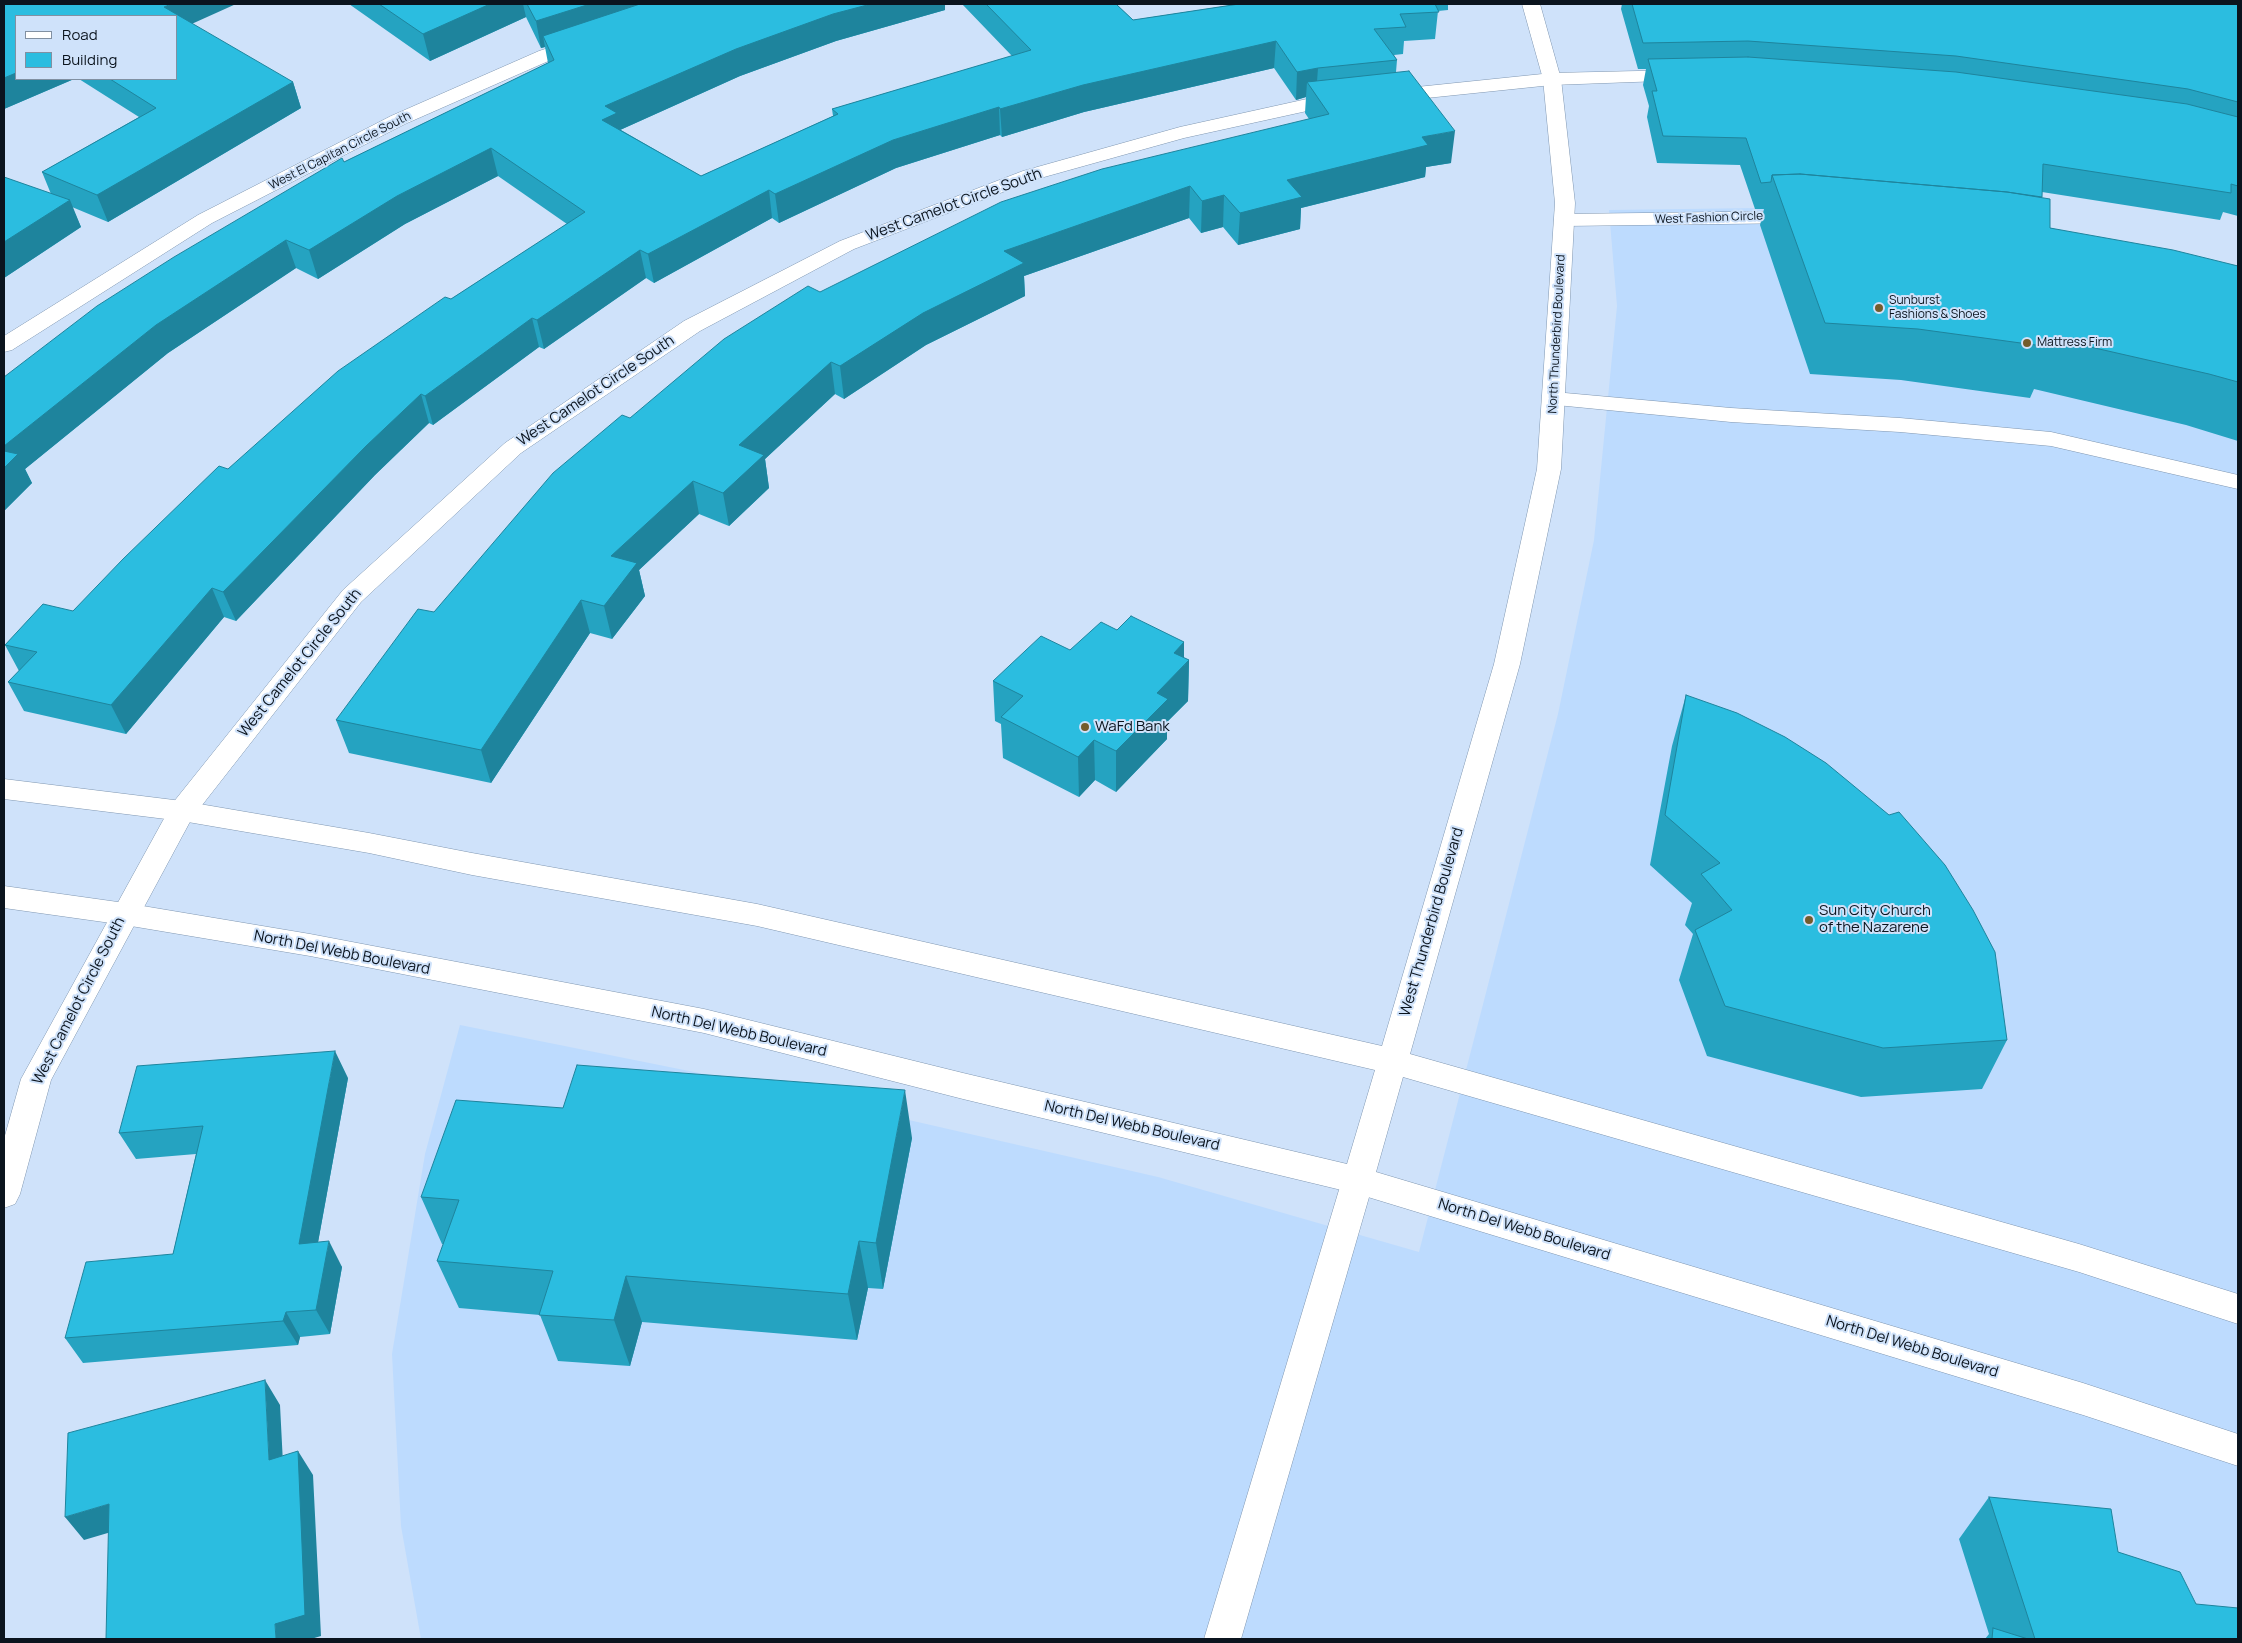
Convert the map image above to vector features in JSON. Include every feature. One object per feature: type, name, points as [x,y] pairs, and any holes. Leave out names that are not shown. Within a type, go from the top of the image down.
[{"type":"street","name":"North Thunderbird Boulevard","points":[[1507,664],[1549,469],[1565,203],[1552,79],[1531,4]]},
{"type":"street","name":"West El Capitan Circle South","points":[[4,345],[205,219],[398,120],[546,55],[600,37]]},
{"type":"street","name":"West Camelot Circle South","points":[[4,1194],[36,1079],[182,811],[352,596],[513,448],[692,326],[847,245],[1030,175],[1180,133],[1316,103],[1552,79],[1694,76]]},
{"type":"street","name":"West Fashion Circle","points":[[1564,220],[1713,219],[1786,216],[1816,218]]},
{"type":"street","points":[[1554,399],[1731,414],[1900,425],[2050,439],[2238,482]]},
{"type":"street","name":"West Thunderbird Boulevard","points":[[1222,1639],[1358,1180],[1507,664]]},
{"type":"street","points":[[4,789],[182,811],[757,914],[1009,974],[1391,1061],[2069,1256],[2238,1309]]},
{"type":"street","name":"North Del Webb Boulevard","points":[[4,897],[125,914],[310,945],[704,1021],[963,1086],[1358,1180],[2083,1399],[2238,1450]]},
{"type":"shaded area","points":[[1760,208],[2238,274],[2238,1639],[421,1639],[401,1526],[392,1354],[425,1154],[460,1025],[734,1080],[1158,1177],[1419,1252],[1558,714],[1594,540],[1617,306],[1609,210]]},
{"type":"building","points":[[4,4],[171,4],[164,7],[178,15],[15,15],[15,73],[4,78]]},
{"type":"building","points":[[379,4],[490,4],[423,34]]},
{"type":"building","points":[[527,4],[590,4],[536,21]]},
{"type":"building","points":[[640,4],[871,4],[833,14],[736,49],[605,106],[617,113],[602,120],[701,176],[838,114],[832,109],[1031,50],[986,4],[1116,4],[1133,20],[1239,4],[1435,4],[1439,12],[1400,14],[1406,27],[1374,29],[1397,60],[1297,72],[1276,41],[1083,85],[1000,109],[999,107],[893,140],[775,194],[769,190],[648,254],[640,250],[537,320],[532,318],[425,396],[421,394],[366,446],[223,592],[212,588],[111,705],[8,682],[37,652],[5,645],[43,604],[73,611],[123,559],[219,466],[228,469],[338,371],[445,297],[451,299],[585,212],[491,148],[397,196],[309,250],[286,240],[156,325],[4,446],[4,377],[97,306],[174,257],[342,158],[344,162],[554,60],[543,36]]},
{"type":"building","points":[[1632,4],[2238,4],[2238,102],[2188,89],[1956,56],[1748,41],[1643,43]]},
{"type":"building","points":[[178,15],[293,82],[97,195],[42,172],[156,108],[112,80],[178,80]]},
{"type":"building","points":[[1748,57],[1956,72],[2187,104],[2238,117],[2238,186],[2231,184],[2231,193],[2043,164],[2042,197],[2007,192],[1800,174],[1772,175],[1771,182],[1761,183],[1746,138],[1663,136],[1652,91],[1657,91],[1648,59]]},
{"type":"building","points":[[1409,71],[1455,131],[1422,137],[1428,145],[1287,180],[1302,197],[1240,213],[1224,195],[1202,201],[1190,186],[1004,251],[1024,263],[923,313],[840,366],[831,362],[739,445],[764,455],[723,493],[693,481],[611,556],[637,563],[604,606],[581,600],[481,750],[336,720],[418,609],[434,612],[553,473],[622,415],[630,418],[724,339],[808,286],[820,292],[1001,202],[1102,169],[1329,114],[1307,82]]},
{"type":"building","points":[[1800,174],[2007,192],[2050,199],[2050,228],[2173,250],[2238,266],[2238,382],[2051,338],[2050,347],[1918,329],[1825,323],[1772,175]]},
{"type":"building","points":[[4,177],[70,200],[4,242]]},
{"type":"building","points":[[4,451],[18,454],[4,468]]},
{"type":"building","points":[[1131,616],[1184,642],[1174,653],[1189,660],[1157,693],[1168,699],[1116,751],[1094,740],[1078,757],[1001,717],[1023,696],[993,681],[1041,636],[1070,650],[1101,622],[1117,630]]},
{"type":"building","name":"Sun City Church of the Nazarene","points":[[1686,695],[1737,713],[1785,737],[1826,763],[1889,815],[1899,812],[1945,865],[1973,910],[1995,952],[2007,1040],[1883,1048],[1725,1006],[1695,930],[1732,910],[1701,874],[1720,863],[1665,815]]},
{"type":"building","points":[[335,1051],[299,1244],[329,1241],[316,1310],[286,1312],[283,1321],[65,1338],[86,1262],[173,1254],[203,1126],[119,1133],[137,1066]]},
{"type":"building","points":[[577,1065],[905,1090],[876,1243],[859,1241],[848,1294],[626,1276],[614,1320],[539,1315],[553,1271],[437,1261],[459,1200],[421,1197],[456,1100],[563,1108]]},
{"type":"building","points":[[265,1380],[269,1460],[298,1451],[305,1615],[275,1624],[276,1639],[106,1639],[109,1504],[65,1517],[68,1433]]},
{"type":"building","points":[[1989,1497],[2111,1509],[2118,1552],[2180,1572],[2196,1604],[2238,1608],[2238,1639],[2035,1639]]},
{"type":"building","points":[[1993,1628],[2028,1639],[1992,1639]]},
{"type":"place","name":"Sunburst Fashions & Shoes","points":[[1879,308]]},
{"type":"place","name":"Mattress Firm","points":[[2027,343]]},
{"type":"place","name":"WaFd Bank","points":[[1085,727]]},
{"type":"place","name":"Sun City Church of the Nazarene","points":[[1809,920]]}]
